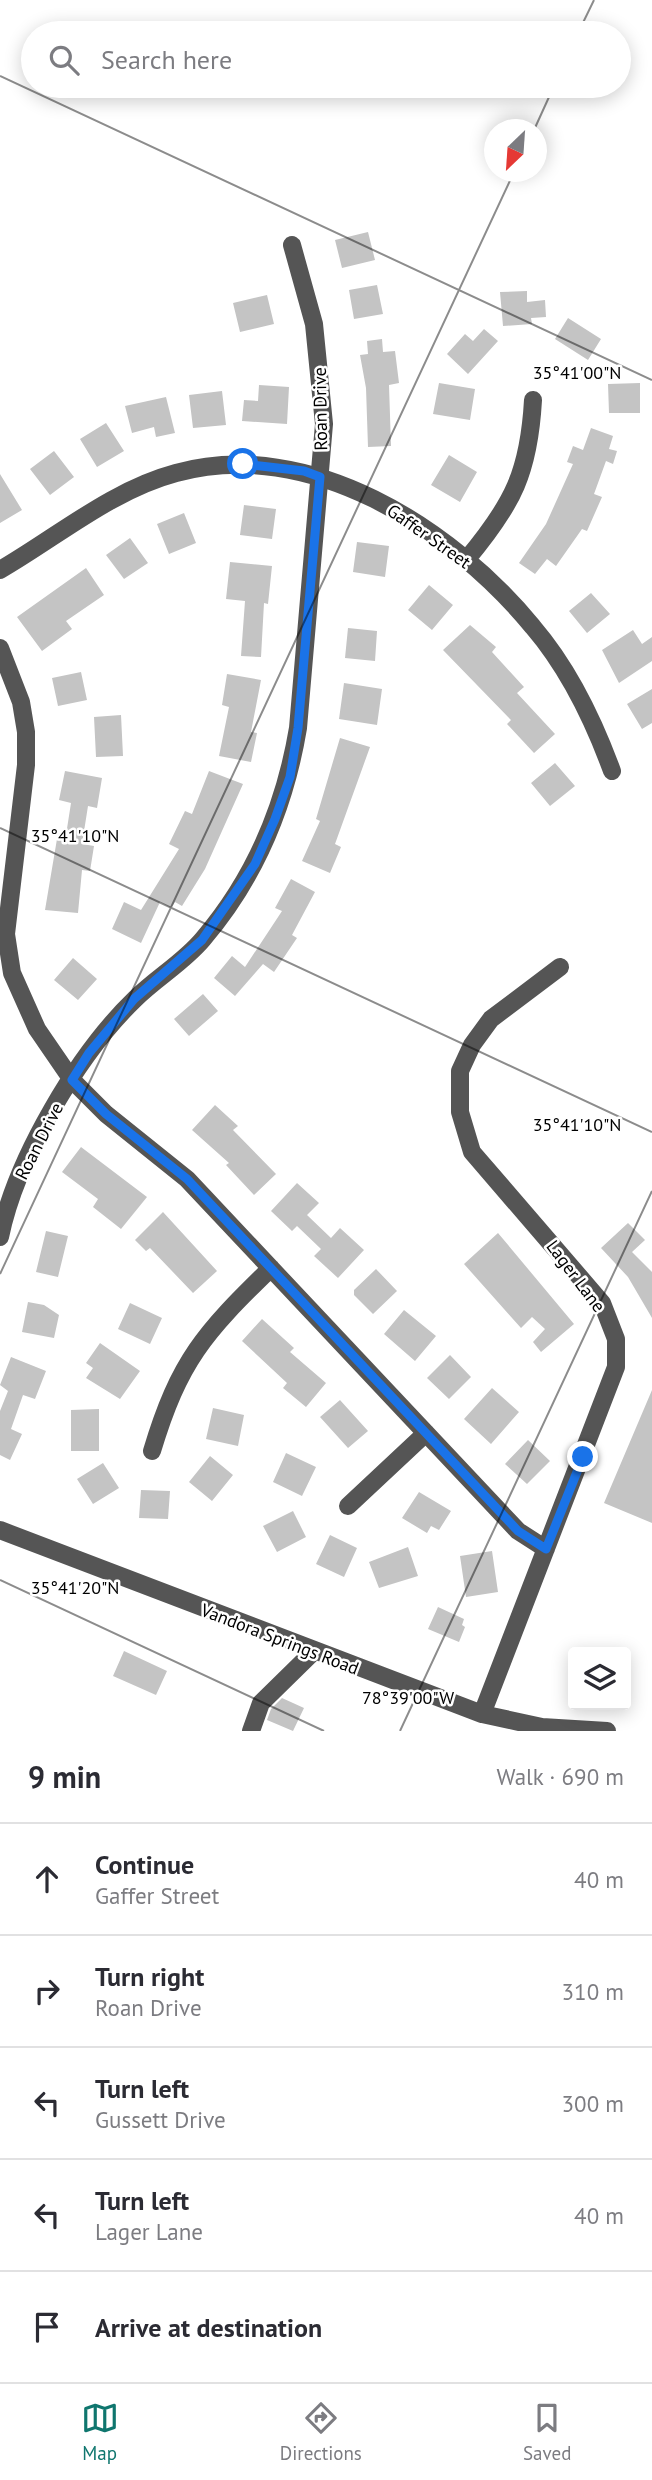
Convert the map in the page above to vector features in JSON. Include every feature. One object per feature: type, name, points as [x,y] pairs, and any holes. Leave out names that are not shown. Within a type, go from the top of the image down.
[{"type":"street","name":"Roan Drive","points":[[0,1237],[21,1171],[46,1120],[89,1053],[134,999],[202,940],[255,864],[290,777],[298,728],[324,424],[321,371],[314,324],[292,245]]},
{"type":"street","points":[[467,559],[512,499],[526,462],[533,400]]},
{"type":"street","name":"Gaffer Street","points":[[0,570],[121,496],[176,473],[243,464],[304,471],[406,516],[467,559],[533,626],[561,665],[586,707],[612,771]]},
{"type":"street","points":[[0,648],[21,702],[26,733],[26,765],[6,934],[6,975],[37,1029],[72,1080],[106,1114],[187,1179],[518,1531],[546,1549]]},
{"type":"street","name":"Lager Lane","points":[[482,1714],[616,1367],[616,1339],[602,1303],[472,1152],[460,1112],[460,1071],[472,1045],[491,1020],[561,967]]},
{"type":"street","points":[[152,1451],[166,1405],[185,1364],[225,1312],[271,1268]]},
{"type":"street","points":[[348,1506],[426,1433]]},
{"type":"street","name":"Vandora Springs Road","points":[[0,1530],[313,1652],[482,1714],[542,1727],[607,1731]]},
{"type":"street","points":[[251,1731],[261,1703],[313,1652]]},
{"type":"building","points":[[368,232],[375,260],[342,268],[335,240]]},
{"type":"building","points":[[377,285],[383,314],[354,319],[349,290]]},
{"type":"building","points":[[527,291],[527,302],[545,300],[546,317],[531,318],[532,324],[503,326],[500,292]]},
{"type":"building","points":[[267,295],[274,324],[240,332],[233,303]]},
{"type":"building","points":[[568,318],[601,339],[588,360],[555,339]]},
{"type":"building","points":[[484,329],[498,341],[468,374],[447,354],[465,334],[473,341]]},
{"type":"building","points":[[382,339],[383,352],[395,351],[399,383],[389,385],[391,446],[368,447],[366,388],[360,355],[368,354],[367,341]]},
{"type":"building","points":[[439,383],[475,389],[470,420],[433,414]]},
{"type":"building","points":[[640,383],[640,413],[609,413],[608,384]]},
{"type":"building","points":[[259,385],[289,387],[287,424],[242,421],[244,400],[258,401]]},
{"type":"building","points":[[222,391],[226,425],[193,428],[189,395]]},
{"type":"building","points":[[166,397],[175,433],[156,437],[154,427],[132,433],[125,406]]},
{"type":"building","points":[[106,423],[124,451],[97,467],[80,439]]},
{"type":"building","points":[[591,428],[613,436],[609,449],[617,451],[613,464],[606,461],[594,494],[602,497],[587,531],[582,529],[556,566],[547,559],[535,574],[519,563],[546,524],[573,464],[567,462],[573,446],[583,450]]},
{"type":"building","points":[[54,451],[74,477],[50,495],[30,469]]},
{"type":"building","points":[[449,455],[477,472],[460,502],[431,485]]},
{"type":"building","points":[[0,474],[22,510],[0,523]]},
{"type":"building","points":[[244,505],[276,509],[272,539],[240,535]]},
{"type":"building","points":[[184,513],[196,543],[169,554],[157,524]]},
{"type":"building","points":[[130,538],[148,563],[124,579],[106,555]]},
{"type":"building","points":[[357,542],[389,546],[385,577],[353,572]]},
{"type":"building","points":[[230,562],[272,566],[268,604],[264,603],[261,657],[241,656],[245,601],[226,599]]},
{"type":"building","points":[[86,568],[104,595],[66,621],[72,629],[42,651],[17,617]]},
{"type":"building","points":[[429,585],[453,605],[432,630],[408,610]]},
{"type":"building","points":[[591,593],[610,614],[587,633],[569,611]]},
{"type":"building","points":[[470,625],[496,647],[492,652],[524,687],[517,693],[555,734],[534,753],[507,724],[511,720],[443,650]]},
{"type":"building","points":[[348,628],[377,631],[375,661],[345,658]]},
{"type":"building","points":[[633,630],[642,644],[652,637],[652,661],[619,683],[602,650]]},
{"type":"building","points":[[81,672],[87,700],[58,706],[52,678]]},
{"type":"building","points":[[227,674],[261,680],[251,732],[257,733],[251,762],[219,756],[229,707],[222,705]]},
{"type":"building","points":[[344,683],[382,689],[377,725],[339,719]]},
{"type":"building","points":[[652,689],[652,723],[642,729],[627,704]]},
{"type":"building","points":[[121,715],[123,756],[96,757],[94,717]]},
{"type":"building","points":[[340,738],[370,747],[335,844],[341,847],[330,873],[302,861],[320,821],[316,819]]},
{"type":"building","points":[[555,763],[575,786],[550,806],[531,783]]},
{"type":"building","points":[[65,771],[102,778],[97,808],[88,806],[82,844],[94,846],[90,871],[82,870],[78,913],[45,910],[58,833],[66,835],[71,803],[59,800]]},
{"type":"building","points":[[209,771],[243,784],[205,869],[182,906],[175,902],[171,908],[160,902],[141,943],[112,929],[124,902],[141,910],[179,849],[169,844],[185,811],[192,814]]},
{"type":"building","points":[[291,879],[315,892],[292,935],[297,938],[274,972],[263,964],[235,996],[214,978],[232,956],[245,967],[282,911],[275,908]]},
{"type":"building","points":[[73,958],[97,979],[78,1000],[54,980]]},
{"type":"building","points":[[203,994],[218,1011],[189,1036],[174,1019]]},
{"type":"building","points":[[215,1105],[238,1126],[233,1130],[276,1174],[254,1195],[226,1165],[229,1163],[192,1130]]},
{"type":"building","points":[[81,1147],[147,1197],[121,1229],[93,1207],[98,1199],[62,1172]]},
{"type":"building","points":[[297,1183],[319,1203],[307,1215],[331,1238],[340,1228],[364,1250],[338,1278],[314,1256],[321,1249],[297,1226],[292,1231],[271,1211]]},
{"type":"building","points":[[163,1212],[217,1271],[193,1293],[150,1248],[146,1251],[135,1240]]},
{"type":"building","points":[[628,1223],[645,1240],[632,1252],[652,1272],[652,1318],[628,1277],[601,1248]]},
{"type":"building","points":[[46,1231],[68,1236],[58,1277],[36,1272]]},
{"type":"building","points":[[498,1233],[574,1324],[541,1352],[533,1342],[545,1329],[532,1317],[521,1328],[464,1264]]},
{"type":"building","points":[[376,1269],[397,1291],[373,1314],[354,1295],[354,1290]]},
{"type":"building","points":[[28,1302],[44,1305],[59,1315],[54,1338],[22,1332]]},
{"type":"building","points":[[130,1303],[162,1318],[150,1344],[118,1329]]},
{"type":"building","points":[[404,1310],[436,1336],[415,1361],[384,1334]]},
{"type":"building","points":[[262,1319],[294,1348],[290,1352],[326,1383],[306,1407],[283,1388],[287,1383],[242,1341]]},
{"type":"building","points":[[100,1343],[140,1371],[120,1399],[86,1378],[93,1368],[86,1363]]},
{"type":"building","points":[[450,1355],[471,1377],[449,1399],[427,1378]]},
{"type":"building","points":[[11,1357],[46,1371],[35,1399],[23,1395],[11,1429],[22,1434],[10,1460],[0,1455],[0,1411],[8,1391],[0,1385]]},
{"type":"building","points":[[492,1388],[519,1412],[491,1444],[464,1419]]},
{"type":"building","points":[[652,1390],[652,1523],[604,1503]]},
{"type":"building","points":[[340,1400],[368,1431],[348,1448],[320,1417]]},
{"type":"building","points":[[213,1408],[244,1415],[238,1446],[206,1439]]},
{"type":"building","points":[[99,1409],[99,1451],[71,1451],[71,1410]]},
{"type":"building","points":[[528,1440],[550,1461],[527,1484],[505,1464]]},
{"type":"building","points":[[286,1453],[316,1467],[302,1496],[273,1482]]},
{"type":"building","points":[[210,1456],[233,1475],[212,1501],[189,1482]]},
{"type":"building","points":[[103,1463],[119,1488],[93,1504],[77,1479]]},
{"type":"building","points":[[141,1490],[170,1491],[168,1519],[139,1518]]},
{"type":"building","points":[[419,1492],[451,1511],[439,1530],[431,1526],[427,1533],[402,1518]]},
{"type":"building","points":[[293,1511],[306,1537],[277,1552],[263,1526]]},
{"type":"building","points":[[330,1535],[357,1548],[344,1577],[316,1564]]},
{"type":"building","points":[[408,1547],[418,1576],[379,1588],[369,1562]]},
{"type":"building","points":[[492,1551],[498,1592],[466,1597],[460,1556]]},
{"type":"building","points":[[438,1607],[464,1619],[462,1625],[465,1627],[459,1642],[428,1629]]},
{"type":"building","points":[[124,1651],[167,1671],[156,1695],[113,1676]]},
{"type":"building","points":[[282,1698],[304,1708],[293,1731],[267,1720],[271,1709]]},
{"type":"route","points":[[243,464],[304,471],[320,477],[298,728],[290,777],[255,864],[231,900],[202,940],[134,999],[89,1053],[72,1080],[106,1114],[187,1179],[518,1531],[546,1549],[583,1457]]}]
